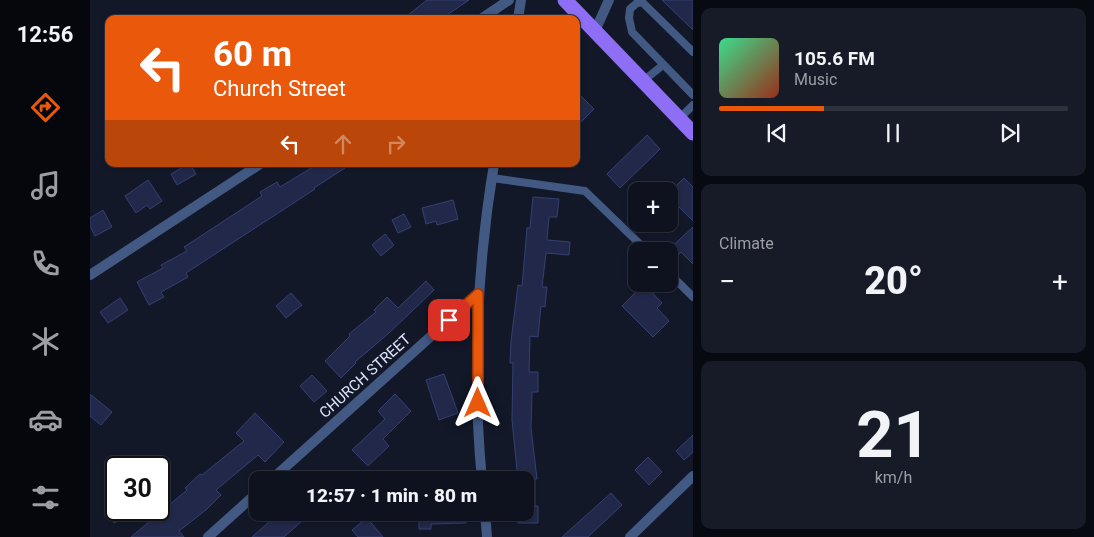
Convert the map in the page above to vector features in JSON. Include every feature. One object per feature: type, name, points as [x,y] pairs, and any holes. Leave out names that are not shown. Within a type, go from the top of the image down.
[{"type":"main road","points":[[565,0],[580,15]]},
{"type":"main road","points":[[580,16],[693,133]]},
{"type":"street","points":[[487,15],[510,0]]},
{"type":"street","points":[[519,15],[521,0]]},
{"type":"street","points":[[595,31],[609,0]]},
{"type":"street","points":[[90,275],[255,167]]},
{"type":"street","points":[[481,471],[478,440],[478,294],[494,167]]},
{"type":"street","name":"CHURCH STREET","points":[[281,471],[478,294]]},
{"type":"street","points":[[630,537],[693,476]]},
{"type":"street","points":[[208,537],[249,500]]},
{"type":"street","points":[[486,521],[487,537]]},
{"type":"lane","points":[[693,52],[642,1],[630,9],[629,18],[632,32],[693,95]]},
{"type":"lane","points":[[643,81],[663,65]]},
{"type":"lane","points":[[679,118],[693,105]]},
{"type":"lane","points":[[492,178],[585,191],[637,242]]},
{"type":"lane","points":[[678,282],[693,297]]},
{"type":"building","points":[[427,0],[469,0],[447,15],[408,15]]},
{"type":"building","points":[[662,0],[693,0],[693,30]]},
{"type":"building","points":[[580,95],[594,109],[580,123]]},
{"type":"building","points":[[647,135],[660,149],[620,188],[607,174]]},
{"type":"building","points":[[183,167],[192,167],[196,174],[177,185],[171,174]]},
{"type":"building","points":[[313,167],[346,167],[186,273],[188,277],[161,292],[164,297],[149,305],[137,282],[163,268],[161,265],[187,251],[184,247],[262,196],[260,192],[277,182],[280,187]]},
{"type":"building","points":[[684,178],[693,187],[693,221],[678,206],[678,184]]},
{"type":"building","points":[[148,180],[162,201],[150,209],[147,205],[136,213],[125,196]]},
{"type":"building","points":[[533,197],[559,199],[557,217],[549,217],[547,240],[570,242],[569,255],[546,253],[542,287],[547,287],[545,307],[541,306],[538,337],[530,336],[529,372],[538,372],[538,392],[532,392],[531,428],[537,479],[535,479],[535,506],[538,506],[538,523],[518,523],[518,521],[534,521],[534,471],[517,471],[512,420],[513,363],[510,363],[518,285],[522,286],[527,228],[530,228]]},
{"type":"building","points":[[453,200],[458,219],[437,225],[436,221],[426,224],[422,208]]},
{"type":"building","points":[[103,210],[112,227],[95,236],[90,226],[90,218]]},
{"type":"building","points":[[404,214],[411,227],[398,233],[392,220]]},
{"type":"building","points":[[693,227],[693,264],[681,252],[678,255],[677,242]]},
{"type":"building","points":[[385,234],[394,245],[381,256],[372,245]]},
{"type":"building","points":[[426,281],[434,290],[355,362],[341,378],[325,361],[350,336],[349,334],[376,312],[374,310],[387,297],[398,308]]},
{"type":"building","points":[[636,292],[652,292],[662,303],[657,308],[669,321],[653,337],[622,306]]},
{"type":"building","points":[[291,293],[302,305],[286,318],[276,306]]},
{"type":"building","points":[[120,298],[128,310],[108,323],[100,312]]},
{"type":"building","points":[[444,374],[458,413],[439,420],[426,380]]},
{"type":"building","points":[[312,375],[327,391],[314,402],[300,386]]},
{"type":"building","points":[[90,394],[112,412],[101,425],[90,416]]},
{"type":"building","points":[[395,394],[411,411],[383,439],[389,446],[368,466],[352,450],[385,419],[378,411]]},
{"type":"building","points":[[255,413],[284,442],[265,462],[258,455],[216,490],[221,495],[207,509],[179,531],[184,537],[131,537],[150,521],[170,521],[170,504],[187,490],[185,488],[200,474],[202,475],[244,441],[236,433]]},
{"type":"building","points":[[693,435],[693,452],[684,460],[676,451]]},
{"type":"building","points":[[648,457],[662,472],[649,485],[635,470]]},
{"type":"building","points":[[611,493],[622,505],[588,537],[562,537]]},
{"type":"building","points":[[270,521],[302,521],[284,537],[252,537]]},
{"type":"building","points":[[363,521],[370,521],[383,537],[358,537],[352,530]]},
{"type":"building","points":[[419,521],[466,521],[466,523],[431,524],[431,529],[419,529]]},
{"type":"route","points":[[449,320],[478,294],[478,403]]}]
